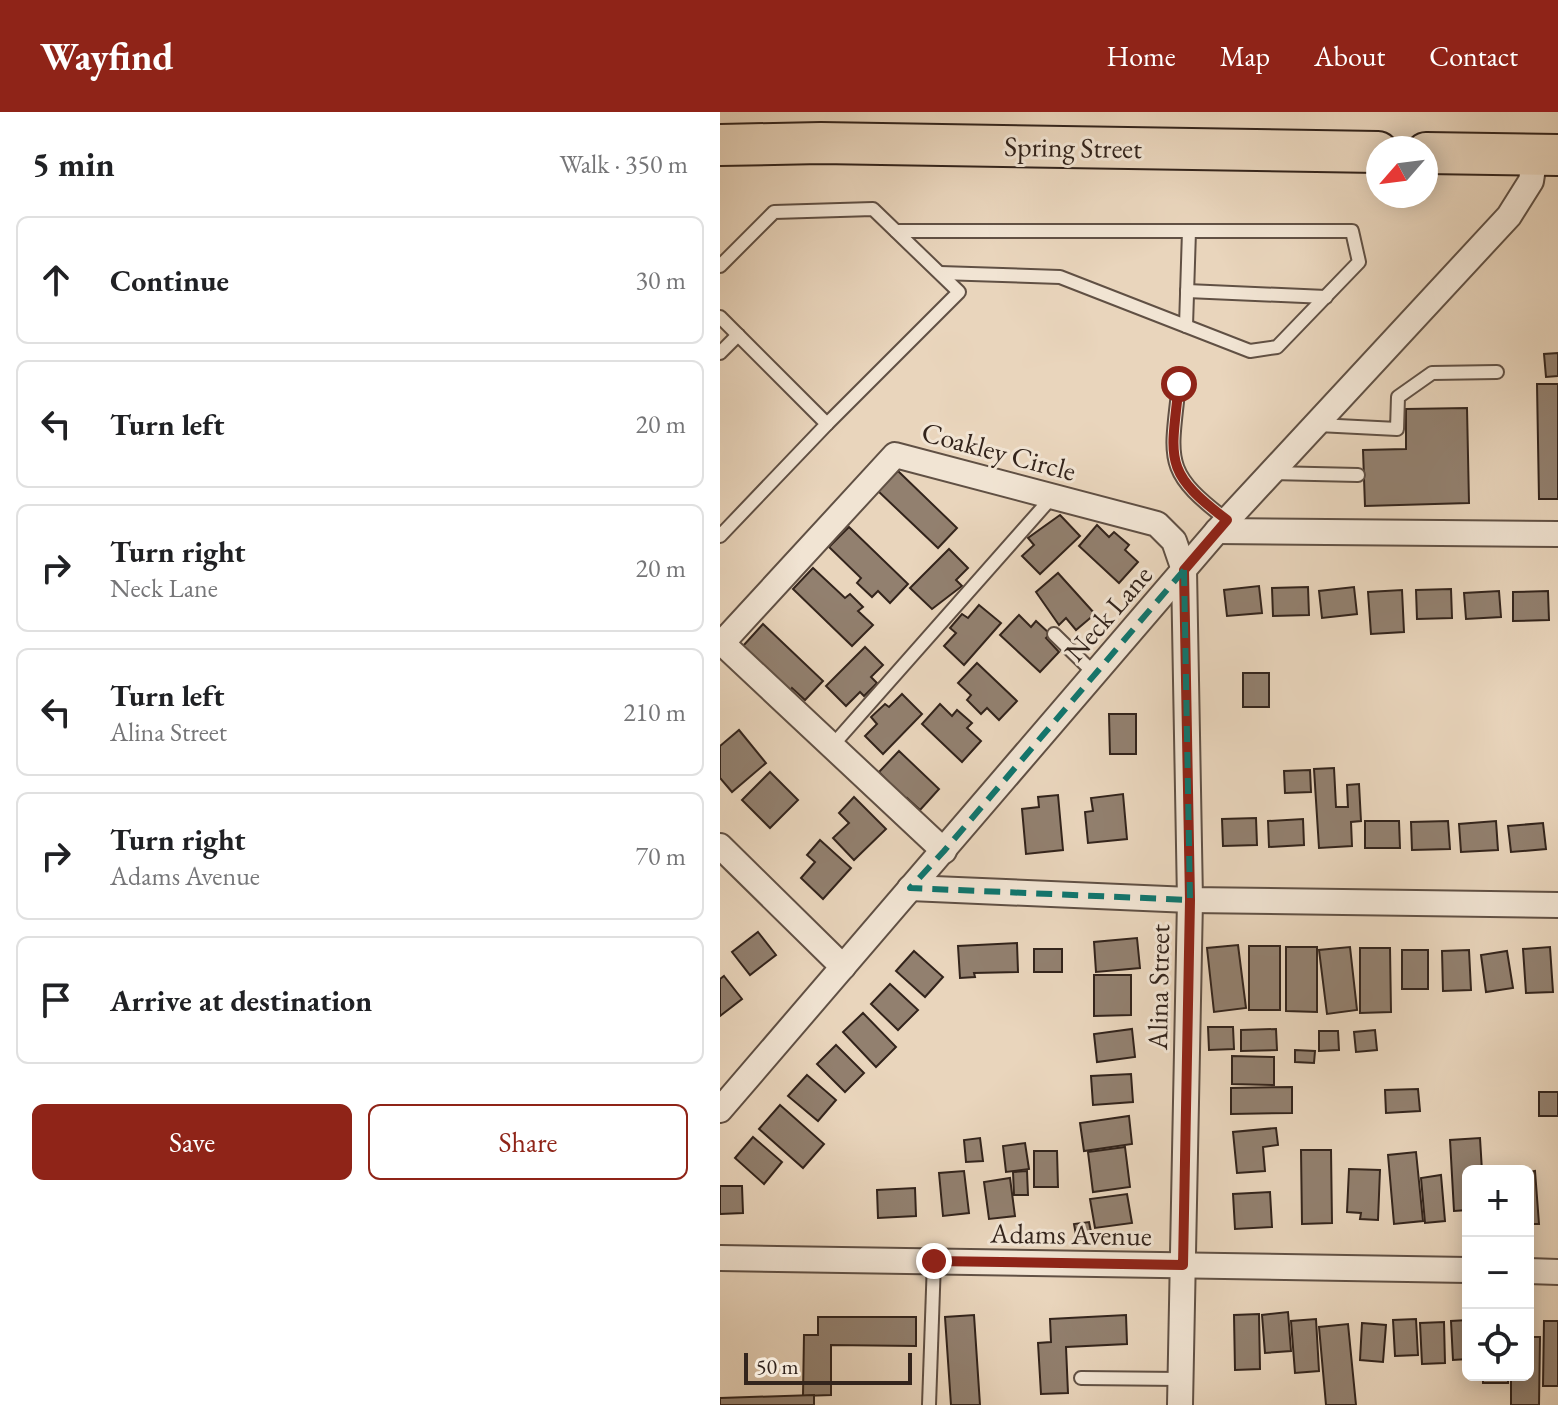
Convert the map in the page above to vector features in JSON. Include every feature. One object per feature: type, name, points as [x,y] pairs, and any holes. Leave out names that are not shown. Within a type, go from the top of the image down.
[{"type":"main road","name":"Spring Street","points":[[720,145],[821,143],[1366,152]]},
{"type":"main road","points":[[1438,153],[1546,155]]},
{"type":"street","name":"Neck Lane","points":[[720,1110],[1222,526],[1509,216],[1546,155]]},
{"type":"street","name":"Coakley Circle","points":[[944,851],[722,643],[895,455],[1157,524],[1174,541],[1184,570]]},
{"type":"street","points":[[1222,526],[1558,534]]},
{"type":"street","name":"Alina Street","points":[[1180,1405],[1190,900],[1184,570]]},
{"type":"street","points":[[720,846],[843,967]]},
{"type":"street","points":[[910,888],[1190,900],[1558,905]]},
{"type":"street","name":"Adams Avenue","points":[[720,1258],[1462,1270]]},
{"type":"street","points":[[1534,1271],[1558,1272]]},
{"type":"lane","points":[[720,266],[774,212],[873,209],[959,292],[720,536]]},
{"type":"lane","points":[[896,231],[1352,231],[1359,262],[1277,347],[1250,351],[1060,277],[940,273]]},
{"type":"lane","points":[[1186,326],[1189,231]]},
{"type":"lane","points":[[1187,291],[1326,297]]},
{"type":"lane","points":[[720,317],[827,424]]},
{"type":"lane","points":[[720,353],[738,335]]},
{"type":"lane","points":[[1315,425],[1397,429],[1398,397],[1432,373],[1497,372]]},
{"type":"lane","points":[[1179,384],[1172,453],[1179,477],[1222,526]]},
{"type":"lane","points":[[1271,473],[1358,475]]},
{"type":"lane","points":[[832,746],[1053,496]]},
{"type":"lane","points":[[1054,634],[1095,674]]},
{"type":"lane","points":[[929,1405],[934,1261]]},
{"type":"lane","points":[[1081,1378],[1180,1379]]},
{"type":"highlighted area","points":[[1184,570],[1190,900],[910,888],[944,851]]},
{"type":"building","points":[[1558,353],[1558,376],[1546,377],[1544,354]]},
{"type":"building","points":[[1537,384],[1558,384],[1558,499],[1539,499]]},
{"type":"building","points":[[1467,408],[1469,503],[1365,506],[1363,450],[1406,449],[1406,409]]},
{"type":"building","points":[[898,471],[957,528],[938,548],[878,491]]},
{"type":"building","points":[[1060,515],[1080,536],[1040,574],[1022,556],[1034,545],[1028,538]]},
{"type":"building","points":[[1097,525],[1109,537],[1114,532],[1129,545],[1125,550],[1138,562],[1119,583],[1079,546]]},
{"type":"building","points":[[849,527],[908,584],[890,603],[878,591],[872,597],[857,583],[861,578],[829,547]]},
{"type":"building","points":[[949,549],[968,568],[956,580],[962,586],[932,609],[910,588]]},
{"type":"building","points":[[813,568],[845,598],[850,594],[863,607],[858,611],[873,625],[852,646],[793,589]]},
{"type":"building","points":[[1058,573],[1095,614],[1076,630],[1066,618],[1059,625],[1036,592]]},
{"type":"building","points":[[1259,586],[1262,613],[1227,616],[1224,590]]},
{"type":"building","points":[[1308,587],[1309,615],[1273,616],[1272,588]]},
{"type":"building","points":[[1354,587],[1357,614],[1322,618],[1319,591]]},
{"type":"building","points":[[1451,589],[1452,618],[1417,619],[1416,590]]},
{"type":"building","points":[[1402,590],[1404,632],[1371,634],[1368,592]]},
{"type":"building","points":[[1499,591],[1501,617],[1466,619],[1464,593]]},
{"type":"building","points":[[1548,591],[1549,620],[1513,621],[1513,592]]},
{"type":"building","points":[[979,605],[1001,623],[964,665],[944,646],[956,633],[950,628],[962,614],[968,618]]},
{"type":"building","points":[[1019,615],[1031,627],[1036,621],[1050,634],[1046,638],[1059,652],[1040,672],[1000,635]]},
{"type":"building","points":[[763,624],[823,681],[805,700],[792,688],[790,691],[743,646]]},
{"type":"building","points":[[865,647],[883,665],[871,677],[877,683],[864,696],[860,692],[846,706],[826,686]]},
{"type":"building","points":[[977,663],[1017,701],[999,720],[987,708],[981,714],[967,700],[971,695],[958,683]]},
{"type":"building","points":[[1243,673],[1269,673],[1269,707],[1243,707]]},
{"type":"building","points":[[902,694],[922,714],[883,754],[865,736],[877,724],[871,717],[885,704],[889,707]]},
{"type":"building","points":[[940,704],[952,716],[957,710],[972,723],[967,728],[981,741],[962,762],[922,724]]},
{"type":"building","points":[[1109,714],[1136,714],[1136,754],[1110,754]]},
{"type":"building","points":[[739,730],[766,763],[732,792],[720,778],[720,746]]},
{"type":"building","points":[[899,751],[939,789],[920,810],[907,798],[902,804],[888,790],[892,786],[879,772]]},
{"type":"building","points":[[1334,768],[1336,807],[1348,807],[1347,785],[1359,784],[1361,821],[1351,822],[1352,846],[1319,848],[1314,769]]},
{"type":"building","points":[[1310,770],[1311,792],[1285,793],[1284,771]]},
{"type":"building","points":[[770,772],[798,800],[770,828],[742,800]]},
{"type":"building","points":[[1123,794],[1127,839],[1088,843],[1085,812],[1093,811],[1091,798]]},
{"type":"building","points":[[1058,795],[1063,850],[1026,854],[1022,809],[1039,807],[1038,797]]},
{"type":"building","points":[[854,797],[886,829],[854,860],[833,838],[849,823],[839,813]]},
{"type":"building","points":[[1256,818],[1257,845],[1223,846],[1222,819]]},
{"type":"building","points":[[1303,819],[1304,845],[1269,847],[1268,821]]},
{"type":"building","points":[[1365,821],[1399,821],[1400,848],[1365,848]]},
{"type":"building","points":[[1448,821],[1450,849],[1412,850],[1411,822]]},
{"type":"building","points":[[1496,821],[1498,850],[1461,852],[1459,824]]},
{"type":"building","points":[[1543,823],[1546,849],[1511,852],[1508,826]]},
{"type":"building","points":[[820,840],[851,868],[823,899],[801,878],[815,862],[807,855]]},
{"type":"building","points":[[758,932],[776,955],[750,975],[732,952]]},
{"type":"building","points":[[1137,938],[1140,968],[1096,972],[1094,942]]},
{"type":"building","points":[[1017,943],[1018,972],[974,973],[975,977],[960,978],[958,946]]},
{"type":"building","points":[[1238,945],[1246,1008],[1214,1012],[1207,948]]},
{"type":"building","points":[[1249,946],[1280,946],[1280,1010],[1249,1010]]},
{"type":"building","points":[[1286,947],[1317,947],[1317,1012],[1286,1011]]},
{"type":"building","points":[[1350,947],[1357,1010],[1327,1014],[1319,950]]},
{"type":"building","points":[[1550,947],[1553,992],[1526,993],[1523,949]]},
{"type":"building","points":[[1360,948],[1390,948],[1391,1012],[1360,1013]]},
{"type":"building","points":[[1034,949],[1062,949],[1062,972],[1034,972]]},
{"type":"building","points":[[1402,950],[1428,950],[1428,989],[1402,989]]},
{"type":"building","points":[[1469,950],[1471,990],[1443,991],[1442,951]]},
{"type":"building","points":[[914,951],[943,977],[925,997],[896,971]]},
{"type":"building","points":[[1507,951],[1513,988],[1486,992],[1481,955]]},
{"type":"building","points":[[1094,975],[1131,975],[1131,1015],[1094,1016]]},
{"type":"building","points":[[724,976],[742,999],[720,1016],[720,979]]},
{"type":"building","points":[[890,984],[918,1010],[898,1030],[871,1004]]},
{"type":"building","points":[[863,1013],[896,1047],[876,1067],[843,1032]]},
{"type":"building","points":[[1208,1027],[1233,1027],[1234,1049],[1209,1050]]},
{"type":"building","points":[[1132,1029],[1135,1057],[1097,1062],[1094,1034]]},
{"type":"building","points":[[1276,1029],[1277,1050],[1241,1051],[1241,1030]]},
{"type":"building","points":[[1375,1030],[1377,1050],[1356,1052],[1354,1032]]},
{"type":"building","points":[[1319,1031],[1338,1031],[1339,1050],[1319,1051]]},
{"type":"building","points":[[836,1045],[864,1073],[845,1092],[817,1064]]},
{"type":"building","points":[[1295,1050],[1315,1051],[1314,1063],[1295,1062]]},
{"type":"building","points":[[1232,1056],[1274,1057],[1274,1085],[1232,1084]]},
{"type":"building","points":[[1131,1074],[1133,1102],[1093,1105],[1091,1076]]},
{"type":"building","points":[[807,1075],[836,1100],[818,1121],[788,1096]]},
{"type":"building","points":[[1292,1087],[1292,1113],[1231,1114],[1231,1088]]},
{"type":"building","points":[[1418,1089],[1420,1111],[1386,1113],[1385,1090]]},
{"type":"building","points":[[1539,1092],[1558,1092],[1558,1116],[1539,1116]]},
{"type":"building","points":[[780,1105],[824,1144],[803,1168],[759,1129]]},
{"type":"building","points":[[1129,1116],[1132,1144],[1084,1151],[1080,1123]]},
{"type":"building","points":[[1276,1128],[1278,1145],[1263,1147],[1265,1171],[1237,1173],[1233,1132]]},
{"type":"building","points":[[753,1137],[782,1162],[764,1184],[735,1158]]},
{"type":"building","points":[[980,1138],[983,1161],[966,1162],[964,1140]]},
{"type":"building","points":[[1480,1138],[1482,1165],[1462,1165],[1462,1210],[1454,1211],[1450,1140]]},
{"type":"building","points":[[1025,1143],[1029,1169],[1006,1172],[1003,1146]]},
{"type":"building","points":[[1125,1147],[1130,1187],[1093,1192],[1088,1152]]},
{"type":"building","points":[[1301,1150],[1331,1150],[1332,1223],[1302,1224]]},
{"type":"building","points":[[1034,1151],[1057,1151],[1058,1187],[1034,1187]]},
{"type":"building","points":[[1416,1152],[1423,1221],[1394,1224],[1388,1155]]},
{"type":"building","points":[[1349,1169],[1380,1170],[1378,1220],[1360,1219],[1361,1213],[1347,1212]]},
{"type":"building","points":[[964,1171],[969,1213],[943,1216],[939,1173]]},
{"type":"building","points":[[1027,1171],[1028,1195],[1014,1195],[1013,1172]]},
{"type":"building","points":[[1535,1171],[1539,1224],[1534,1224]]},
{"type":"building","points":[[1441,1175],[1445,1221],[1425,1223],[1421,1178]]},
{"type":"building","points":[[1010,1178],[1015,1216],[989,1219],[984,1182]]},
{"type":"building","points":[[720,1186],[742,1186],[743,1213],[720,1214]]},
{"type":"building","points":[[915,1188],[916,1216],[878,1218],[877,1190]]},
{"type":"building","points":[[1270,1192],[1272,1227],[1235,1229],[1233,1194]]},
{"type":"building","points":[[1127,1194],[1132,1223],[1095,1228],[1090,1199]]},
{"type":"building","points":[[1089,1222],[1092,1237],[1077,1240],[1074,1224]]},
{"type":"building","points":[[1288,1312],[1291,1351],[1265,1353],[1262,1315]]},
{"type":"building","points":[[1259,1314],[1260,1369],[1235,1370],[1234,1315]]},
{"type":"building","points":[[974,1315],[980,1405],[951,1405],[945,1317]]},
{"type":"building","points":[[1126,1315],[1127,1344],[1066,1347],[1068,1393],[1041,1394],[1038,1343],[1051,1342],[1050,1319]]},
{"type":"building","points":[[818,1317],[916,1317],[916,1346],[831,1345],[831,1395],[803,1396],[804,1335],[818,1335]]},
{"type":"building","points":[[1316,1319],[1319,1371],[1295,1373],[1291,1321]]},
{"type":"building","points":[[1416,1319],[1418,1355],[1395,1356],[1393,1320]]},
{"type":"building","points":[[1462,1320],[1462,1359],[1453,1360],[1451,1321]]},
{"type":"building","points":[[1544,1321],[1558,1321],[1558,1386],[1543,1386]]},
{"type":"building","points":[[1444,1322],[1445,1363],[1422,1364],[1420,1323]]},
{"type":"building","points":[[1362,1323],[1386,1325],[1383,1362],[1360,1360]]},
{"type":"building","points":[[1348,1324],[1356,1405],[1326,1405],[1319,1327]]},
{"type":"building","points":[[1534,1337],[1540,1337],[1539,1405],[1511,1405],[1511,1381],[1534,1381]]},
{"type":"building","points":[[1483,1381],[1508,1381],[1508,1383]]},
{"type":"building","points":[[814,1395],[814,1405],[720,1405],[720,1398]]},
{"type":"route","points":[[934,1261],[1183,1265],[1190,900],[1184,570],[1227,520],[1197,497],[1179,477],[1172,453],[1179,384]]}]
